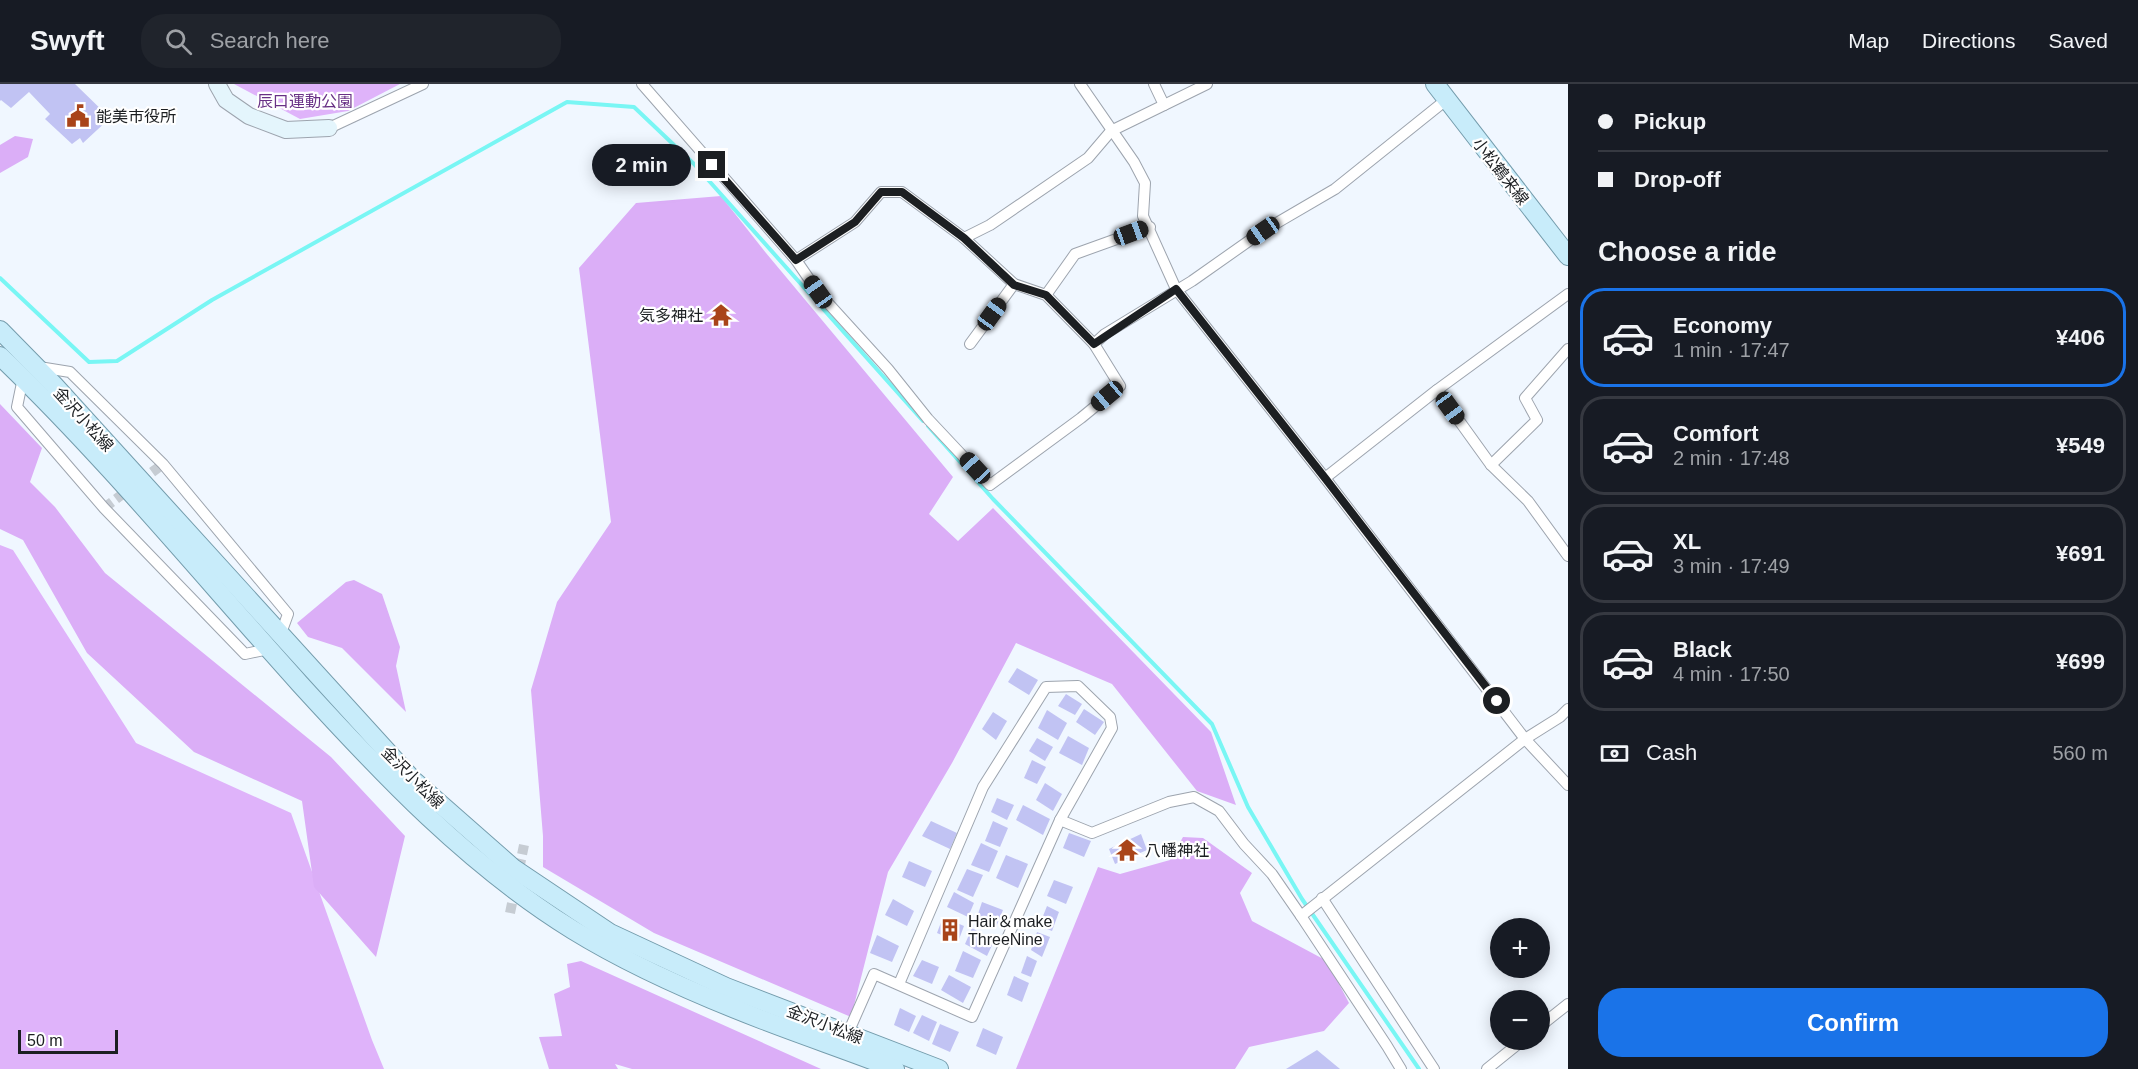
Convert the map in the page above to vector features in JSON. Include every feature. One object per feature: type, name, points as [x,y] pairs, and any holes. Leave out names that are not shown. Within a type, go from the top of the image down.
[{"type":"main road","name":"小松鶴来線","points":[[1435,84],[1568,256]]},
{"type":"main road","name":"金沢小松線","points":[[0,330],[29,372],[206,577],[275,642],[413,780],[513,868],[610,933],[726,987],[939,1069]]},
{"type":"main road","name":"金沢小松線","points":[[0,356],[29,372]]},
{"type":"main road","name":"金沢小松線","points":[[275,642],[358,749],[428,818],[480,864],[554,917],[623,959],[679,985],[762,1020],[895,1069]]},
{"type":"street","points":[[217,84],[226,100],[249,116],[286,130],[329,128],[423,84]]},
{"type":"street","points":[[642,84],[796,260],[818,292],[888,369],[928,419],[990,485],[1081,418],[1120,386],[1094,344],[1046,295],[1014,285],[964,238],[902,192],[881,192],[855,222],[796,260]]},
{"type":"street","points":[[1080,84],[1134,162],[1145,183],[1143,216],[1150,227],[1176,289],[1325,478],[1525,739],[1568,785]]},
{"type":"street","points":[[1154,84],[1164,105]]},
{"type":"street","points":[[964,238],[990,225],[1088,158],[1111,131],[1207,84]]},
{"type":"street","points":[[1094,344],[1176,289],[1192,281],[1263,231],[1335,189],[1446,100]]},
{"type":"street","points":[[1046,295],[1076,254],[1150,227]]},
{"type":"street","points":[[970,344],[1014,285]]},
{"type":"street","points":[[1325,478],[1437,390],[1568,294]]},
{"type":"street","points":[[1491,465],[1537,420],[1525,398],[1568,349]]},
{"type":"street","points":[[29,372],[70,372],[163,464],[288,614],[275,642],[245,654],[104,508],[17,407],[29,372]]},
{"type":"street","points":[[1437,390],[1491,465],[1528,501],[1568,556]]},
{"type":"street","points":[[848,1033],[874,974],[972,1017],[1060,820],[1112,728],[1110,717],[1078,686],[1046,687],[983,787],[899,984]]},
{"type":"street","points":[[1306,912],[1525,739],[1568,710]]},
{"type":"street","points":[[1060,820],[1092,833],[1169,802],[1194,797],[1219,811],[1244,844],[1306,912],[1401,1069]]},
{"type":"street","points":[[1322,898],[1434,1069]]},
{"type":"street","points":[[1550,1018],[1568,1004]]},
{"type":"street","points":[[1487,1069],[1511,1050]]},
{"type":"green space","name":"辰口運動公園","points":[[234,84],[400,84],[348,111],[300,119]]},
{"type":"green space","points":[[0,545],[13,550],[136,743],[291,813],[384,1069],[0,1069]]},
{"type":"shaded area","points":[[15,136],[33,139],[28,157],[0,173],[0,145]]},
{"type":"shaded area","points":[[721,196],[953,477],[929,514],[958,541],[993,508],[1211,732],[1236,805],[1197,791],[1112,684],[1016,643],[952,763],[888,872],[851,1017],[654,933],[543,867],[543,836],[531,690],[557,602],[611,522],[579,268],[636,203]]},
{"type":"shaded area","points":[[0,404],[42,448],[30,482],[55,507],[105,573],[331,757],[405,836],[376,957],[314,887],[302,801],[194,752],[87,653],[23,540],[0,529]]},
{"type":"shaded area","points":[[354,580],[382,594],[400,647],[396,666],[406,712],[342,648],[308,637],[297,623],[346,582]]},
{"type":"shaded area","points":[[1183,837],[1203,838],[1252,873],[1240,893],[1252,921],[1327,961],[1349,1003],[1324,1031],[1249,1047],[1235,1069],[1016,1069],[1098,867],[1120,874],[1170,860]]},
{"type":"shaded area","points":[[581,961],[821,1069],[632,1069],[615,1064],[618,1069],[549,1069],[539,1037],[562,1036],[554,994],[570,987],[567,964]]},
{"type":"building","name":"能美市役所","points":[[0,84],[75,84],[110,118],[83,143],[80,138],[72,144],[45,119],[50,114],[29,92],[11,108],[0,101]]},
{"type":"building","points":[[1017,668],[1038,680],[1029,695],[1008,682]]},
{"type":"building","points":[[1066,694],[1082,704],[1075,715],[1058,706]]},
{"type":"building","points":[[1084,709],[1104,722],[1095,735],[1076,722]]},
{"type":"building","points":[[1047,710],[1067,723],[1058,740],[1038,728]]},
{"type":"building","points":[[993,712],[1007,721],[996,740],[982,729]]},
{"type":"building","points":[[1068,736],[1089,748],[1082,765],[1059,753]]},
{"type":"building","points":[[1037,738],[1053,747],[1045,761],[1029,751]]},
{"type":"building","points":[[1032,760],[1046,767],[1037,784],[1024,778]]},
{"type":"building","points":[[1045,783],[1062,794],[1053,811],[1036,800]]},
{"type":"building","points":[[997,798],[1014,805],[1007,820],[991,812]]},
{"type":"building","points":[[1023,805],[1050,819],[1043,835],[1016,820]]},
{"type":"building","points":[[931,821],[957,833],[950,849],[922,836]]},
{"type":"building","points":[[993,821],[1008,828],[1000,847],[985,841]]},
{"type":"building","points":[[1069,833],[1091,841],[1084,857],[1063,848]]},
{"type":"building","points":[[1141,834],[1147,850],[1115,864],[1109,849]]},
{"type":"building","points":[[981,843],[998,851],[989,872],[971,865]]},
{"type":"building","points":[[1006,855],[1028,864],[1018,888],[996,878]]},
{"type":"building","points":[[909,861],[932,871],[925,887],[902,877]]},
{"type":"building","points":[[967,869],[983,875],[973,897],[957,890]]},
{"type":"building","points":[[1054,880],[1073,887],[1066,904],[1047,896]]},
{"type":"building","points":[[954,892],[974,903],[968,917],[947,907]]},
{"type":"building","points":[[893,899],[914,911],[907,926],[885,915]]},
{"type":"building","points":[[982,902],[1003,910],[996,927],[976,920]]},
{"type":"building","points":[[1047,906],[1059,912],[1052,931],[1039,926]]},
{"type":"building","name":"Hair＆make ThreeNine","points":[[943,917],[964,926],[958,942],[937,933]]},
{"type":"building","points":[[972,928],[994,941],[987,956],[965,944]]},
{"type":"building","points":[[1037,932],[1050,937],[1042,957],[1031,950]]},
{"type":"building","points":[[877,935],[899,946],[892,962],[870,953]]},
{"type":"building","points":[[963,951],[981,960],[973,978],[955,971]]},
{"type":"building","points":[[1027,956],[1037,961],[1031,977],[1021,973]]},
{"type":"building","points":[[922,960],[939,967],[932,984],[913,976]]},
{"type":"building","points":[[949,975],[971,987],[963,1003],[941,990]]},
{"type":"building","points":[[1014,976],[1029,983],[1022,1002],[1007,995]]},
{"type":"building","points":[[900,1008],[916,1016],[909,1032],[894,1025]]},
{"type":"building","points":[[922,1015],[937,1022],[929,1041],[913,1033]]},
{"type":"building","points":[[940,1024],[959,1032],[950,1052],[932,1044]]},
{"type":"building","points":[[983,1028],[1003,1037],[996,1055],[976,1046]]},
{"type":"building","points":[[1317,1050],[1340,1069],[1286,1069]]},
{"type":"waterway","points":[[0,278],[89,362],[117,361],[212,300],[567,102],[634,107],[694,164],[923,421]]},
{"type":"waterway","points":[[928,426],[993,499],[1212,724],[1248,807],[1302,899],[1419,1069]]},
{"type":"tunnel","points":[[104,508],[163,464]]},
{"type":"tunnel","points":[[510,913],[524,845]]},
{"type":"place","name":"能美市役所","points":[[78,116]]},
{"type":"place","name":"気多神社","points":[[721,315]]},
{"type":"place","name":"八幡神社","points":[[1127,850]]},
{"type":"place","name":"Hair＆make ThreeNine","points":[[950,930]]},
{"type":"route","points":[[712,165],[796,260],[855,222],[881,192],[902,192],[964,238],[1014,285],[1046,295],[1094,344],[1105,334],[1176,289],[1497,701]]}]
